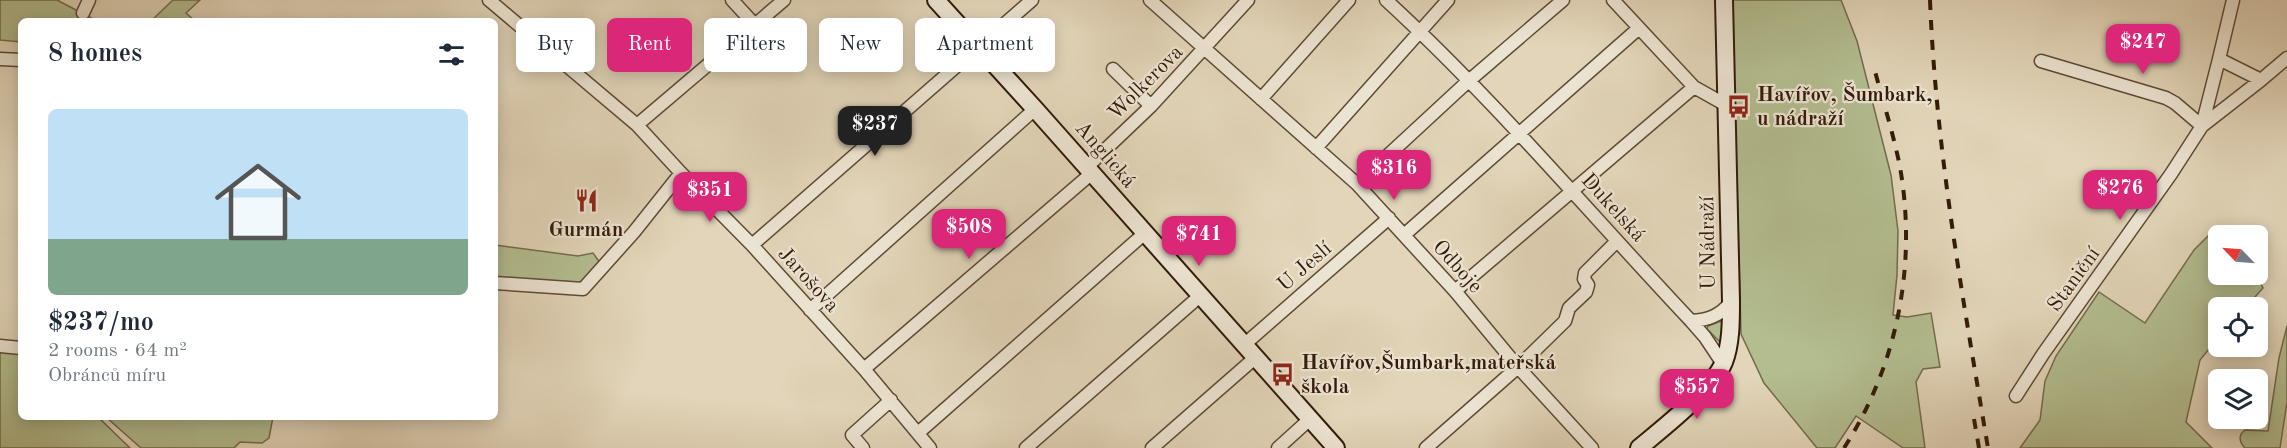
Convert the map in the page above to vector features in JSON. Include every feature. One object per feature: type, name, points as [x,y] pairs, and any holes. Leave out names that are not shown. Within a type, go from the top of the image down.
[{"type":"street","points":[[83,13],[89,0]]},
{"type":"street","name":"Jarošova","points":[[489,0],[637,124],[681,173],[752,245],[864,369],[930,448]]},
{"type":"street","points":[[732,0],[749,18]]},
{"type":"street","points":[[763,18],[784,0]]},
{"type":"street","name":"Anglická","points":[[936,0],[952,18]]},
{"type":"street","points":[[1012,18],[1032,0]]},
{"type":"street","name":"Odboje","points":[[1150,0],[1357,184],[1455,291],[1518,366],[1592,448]]},
{"type":"street","points":[[1204,49],[1248,0]]},
{"type":"street","points":[[1261,99],[1349,0]]},
{"type":"street","name":"Dukelská","points":[[1386,0],[1421,32],[1572,189],[1706,337],[1723,364]]},
{"type":"street","points":[[1316,148],[1448,0]]},
{"type":"street","points":[[1357,184],[1468,82],[1563,0]]},
{"type":"street","points":[[1613,0],[1694,87],[1726,105]]},
{"type":"street","name":"U Nádraží","points":[[1639,448],[1706,388],[1723,364],[1730,336],[1724,0]]},
{"type":"street","name":"Staniční","points":[[2016,396],[2202,126],[2233,0]]},
{"type":"street","points":[[1404,235],[1639,28]]},
{"type":"street","name":"Wolkerova","points":[[864,369],[1089,170],[1204,49]]},
{"type":"street","name":"Staniční","points":[[2202,126],[2287,58]]},
{"type":"street","points":[[0,59],[18,60]]},
{"type":"street","points":[[2219,59],[2261,80]]},
{"type":"street","points":[[2041,61],[2157,94],[2175,103],[2202,126]]},
{"type":"street","points":[[637,124],[704,68]]},
{"type":"street","points":[[1113,69],[1151,106]]},
{"type":"street","points":[[752,245],[951,72]]},
{"type":"street","name":"Anglická","points":[[1001,72],[1336,448]]},
{"type":"street","points":[[1455,291],[1694,87]]},
{"type":"street","points":[[810,310],[1035,109]]},
{"type":"street","points":[[498,283],[583,289],[634,232],[681,173]]},
{"type":"street","name":"U Jeslí","points":[[1245,344],[1389,218]]},
{"type":"street","points":[[918,434],[1145,233]]},
{"type":"street","points":[[1426,448],[1565,321],[1569,308],[1586,292],[1588,285],[1584,279],[1585,273],[1617,241]]},
{"type":"street","points":[[1026,448],[1201,295]]},
{"type":"street","points":[[1691,321],[1710,318],[1731,302]]},
{"type":"street","points":[[0,346],[18,348]]},
{"type":"street","points":[[1152,448],[1256,357]]},
{"type":"street","points":[[863,448],[852,435],[891,400]]},
{"type":"street","points":[[1278,448],[1310,419]]},
{"type":"green space","points":[[0,0],[57,0],[91,18],[18,18],[18,42],[0,40]]},
{"type":"green space","points":[[173,0],[200,0],[186,13],[192,18],[154,18]]},
{"type":"green space","points":[[1732,0],[1841,0],[1857,41],[1891,175],[1898,231],[1893,315],[1907,317],[1931,313],[1940,367],[1923,369],[1916,382],[1925,448],[1903,448],[1856,416],[1835,448],[1817,448],[1764,383],[1741,334]]},
{"type":"green space","points":[[2208,236],[2208,285],[2261,285],[2263,288],[2255,297],[2208,297],[2208,350],[2200,360],[2186,422],[2212,448],[2020,448],[2040,420],[2045,381],[2056,356],[2099,292],[2145,323],[2194,250]]},
{"type":"green space","points":[[498,245],[578,256],[593,253],[603,267],[583,289],[498,283]]},
{"type":"green space","points":[[1723,321],[1719,341],[1707,329],[1708,326]]},
{"type":"green space","points":[[2287,326],[2287,402],[2280,448],[2245,448],[2240,439],[2245,430],[2268,431],[2279,358]]},
{"type":"green space","points":[[0,346],[18,348],[18,420],[101,420],[130,448],[0,448]]},
{"type":"green space","points":[[109,420],[272,420],[269,438],[262,443],[240,442],[234,448],[141,448]]},
{"type":"railway","points":[[1930,0],[1944,169],[1988,448]]},
{"type":"railway","points":[[1844,448],[1863,416],[1890,348],[1899,312],[1904,276],[1905,203],[1900,167],[1873,64]]},
{"type":"railway","points":[[1974,419],[1979,448]]},
{"type":"place","name":"Havířov, Šumbark, u nádraží","points":[[1739,106]]},
{"type":"place","name":"Gurmán","points":[[586,201]]},
{"type":"place","name":"Havířov,Šumbark,mateřská škola","points":[[1283,374]]}]
